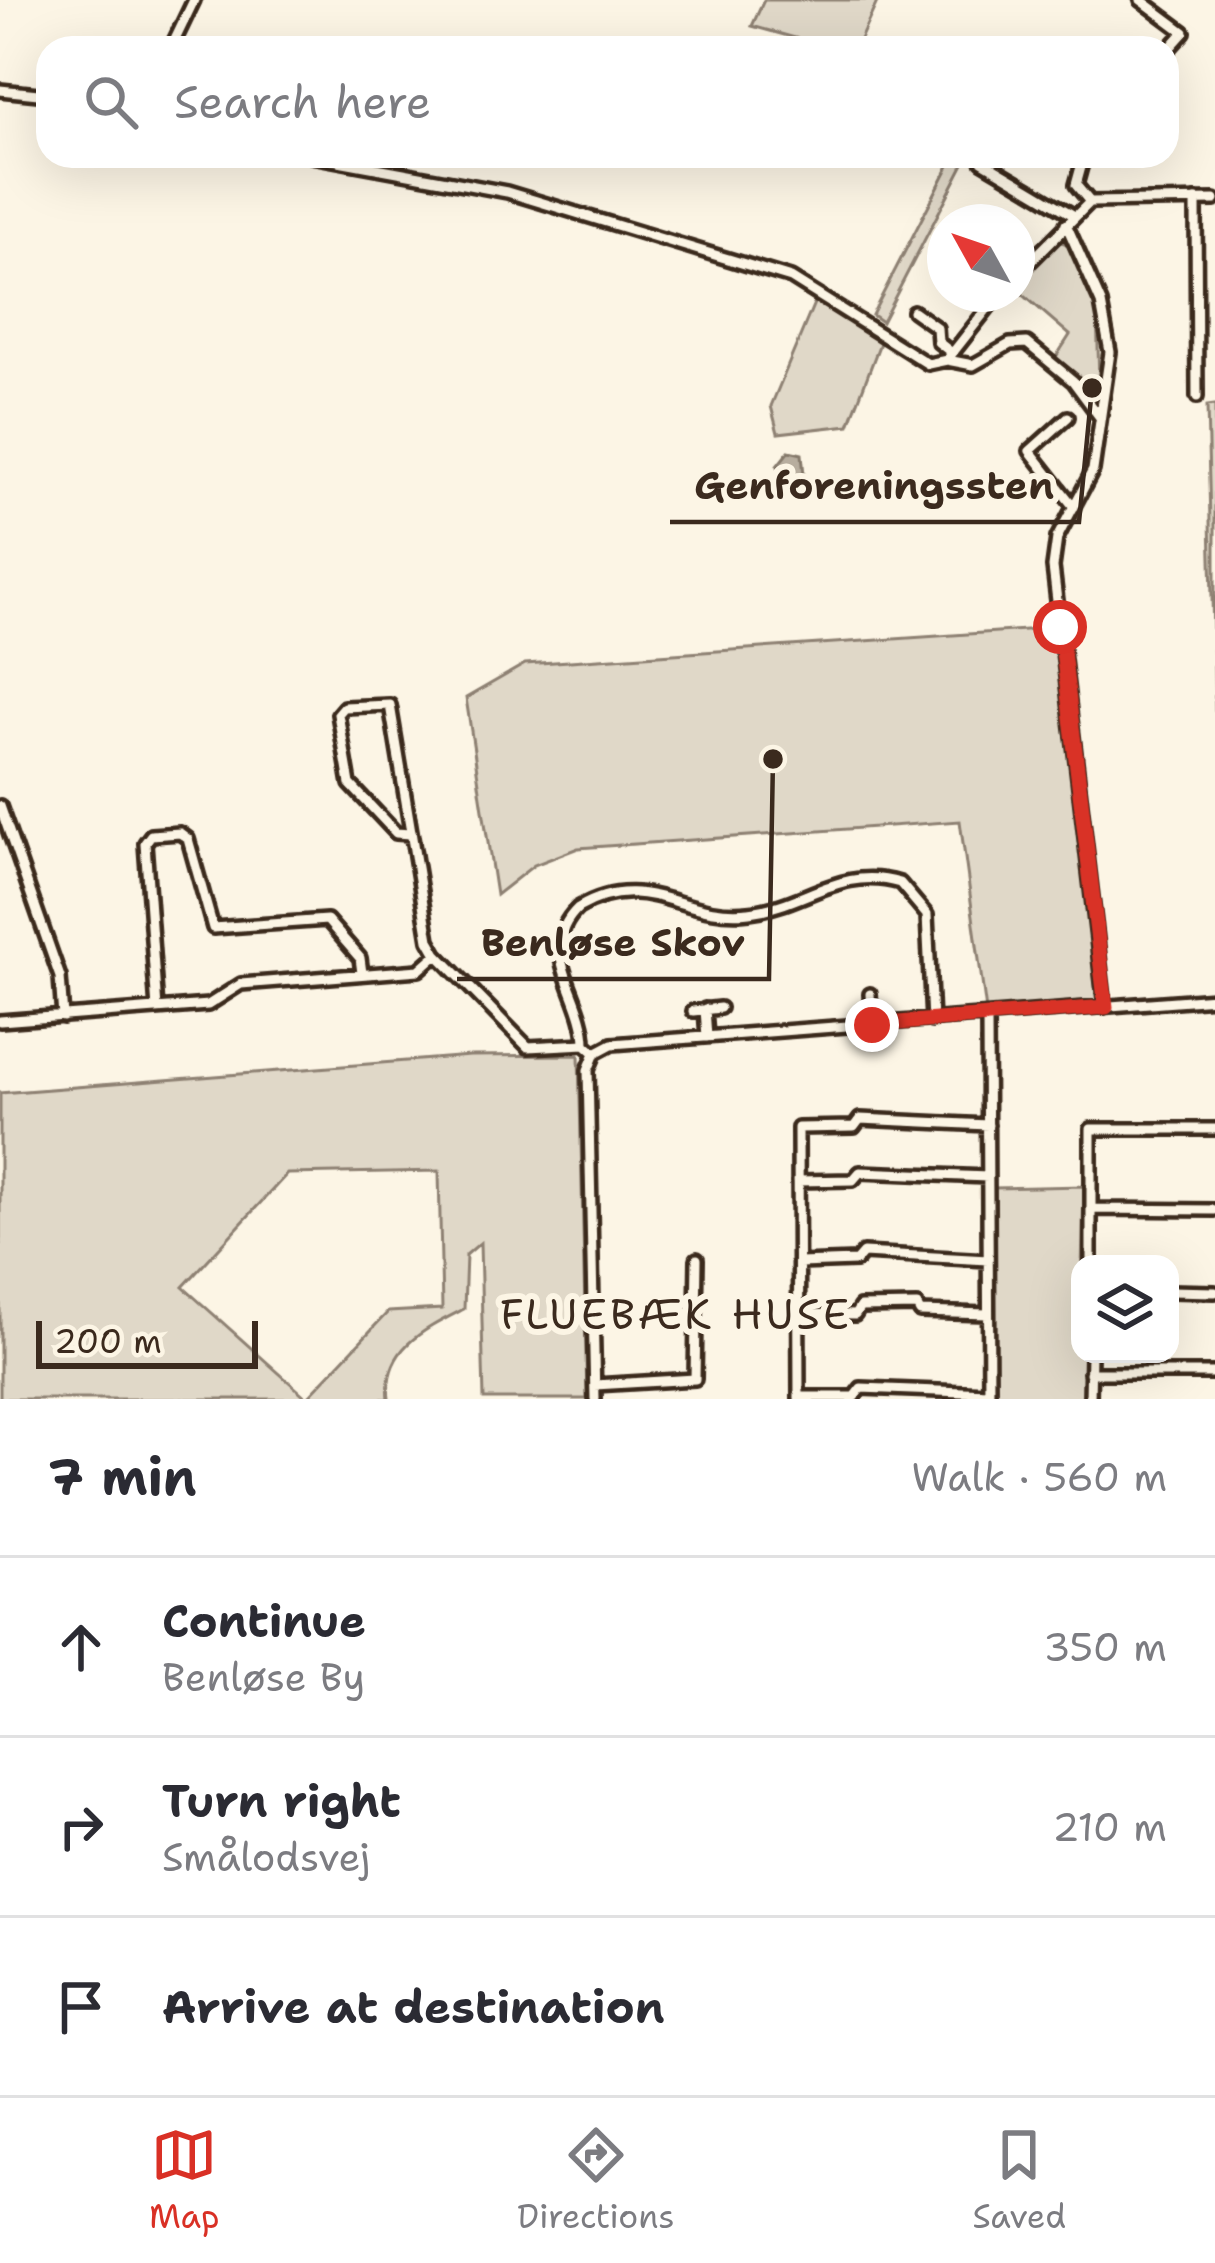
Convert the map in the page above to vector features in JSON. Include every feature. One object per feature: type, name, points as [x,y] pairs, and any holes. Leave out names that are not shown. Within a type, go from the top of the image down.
[{"type":"street","points":[[177,36],[194,0]]},
{"type":"street","points":[[1141,0],[1184,32],[1179,38]]},
{"type":"street","points":[[0,90],[36,94]]},
{"type":"street","points":[[377,168],[508,192],[791,278],[833,300],[928,364],[950,356],[985,312]]},
{"type":"street","points":[[994,168],[1070,219]]},
{"type":"street","points":[[1081,168],[1070,219],[1106,322],[1108,369],[1100,396],[1093,470],[1057,538],[1053,567],[1106,1007]]},
{"type":"street","points":[[1076,185],[1090,202]]},
{"type":"street","points":[[1196,200],[1197,397]]},
{"type":"street","points":[[1035,255],[1090,202],[1215,200]]},
{"type":"street","points":[[913,311],[937,328],[938,342],[950,356],[973,365],[1010,344],[1027,343],[1088,399],[1099,416]]},
{"type":"street","points":[[1088,399],[1100,396]]},
{"type":"street","points":[[1068,416],[1030,452],[1074,507]]},
{"type":"street","points":[[410,834],[396,832],[350,784],[338,714],[344,707],[382,701],[390,705],[429,940],[437,953],[525,1046],[585,1044]]},
{"type":"street","points":[[0,806],[60,977],[63,1017]]},
{"type":"street","points":[[158,1010],[145,843],[151,835],[180,833],[188,839],[213,928],[327,920],[360,958],[362,974]]},
{"type":"street","points":[[595,1053],[585,1044],[580,1005],[557,954],[561,929],[591,900],[631,891],[739,913],[775,906],[847,878],[900,883],[927,915],[932,1022]]},
{"type":"street","points":[[0,1021],[208,1005],[241,984],[418,970],[437,953]]},
{"type":"street","points":[[870,994],[872,1025]]},
{"type":"street","points":[[596,1399],[589,1070],[595,1053],[612,1044],[1215,998]]},
{"type":"street","points":[[707,1037],[699,1010],[720,1008]]},
{"type":"street","points":[[987,1016],[988,1125],[988,1313],[989,1396],[861,1388],[854,1396],[800,1398],[798,1128],[854,1127],[860,1118],[988,1125]]},
{"type":"street","points":[[1091,1255],[1090,1129],[1215,1129]]},
{"type":"street","points":[[798,1181],[853,1180],[860,1172],[988,1177]]},
{"type":"street","points":[[1092,1209],[1215,1210]]},
{"type":"street","points":[[799,1262],[856,1261],[862,1253],[988,1260]]},
{"type":"street","points":[[595,1384],[694,1379],[697,1258]]},
{"type":"street","points":[[1179,1291],[1215,1292]]},
{"type":"street","points":[[799,1314],[855,1315],[860,1306],[988,1313]]},
{"type":"street","points":[[1090,1363],[1090,1399]]},
{"type":"street","points":[[1090,1373],[1215,1373]]},
{"type":"shaded area","points":[[764,0],[878,0],[862,36],[788,36],[752,26]]},
{"type":"shaded area","points":[[948,168],[962,168],[943,204],[929,204]]},
{"type":"shaded area","points":[[927,208],[927,235],[882,322],[872,315]]},
{"type":"shaded area","points":[[1057,241],[1068,244],[1097,309],[1099,383],[1077,381],[1054,360],[1070,335],[1035,305],[1035,262]]},
{"type":"shaded area","points":[[817,296],[881,340],[849,425],[778,433],[771,406]]},
{"type":"shaded area","points":[[1215,405],[1215,712],[1207,406]]},
{"type":"shaded area","points":[[789,451],[802,454],[806,496],[786,499],[777,466]]},
{"type":"shaded area","points":[[1055,628],[1097,1001],[986,1011],[960,821],[578,848],[534,865],[496,895],[466,698],[525,664]]},
{"type":"shaded area","points":[[579,1055],[587,1399],[484,1399],[480,1243],[466,1255],[464,1309],[422,1333],[400,1353],[389,1381],[389,1399],[0,1399],[0,1093],[470,1056]],"holes":[[[439,1171],[442,1309],[388,1312],[307,1398],[183,1287],[287,1174]]]},
{"type":"shaded area","points":[[1084,1186],[1082,1255],[1071,1255],[1071,1363],[1085,1363],[1085,1399],[996,1399],[993,1188]]},
{"type":"place","name":"Genforeningssten","points":[[1092,388]]},
{"type":"place","name":"Benløse Skov","points":[[773,759]]},
{"type":"district","name":"FLUEBÆK HUSE","points":[[676,1314]]},
{"type":"route","points":[[872,1025],[1106,1007],[1060,627]]}]
